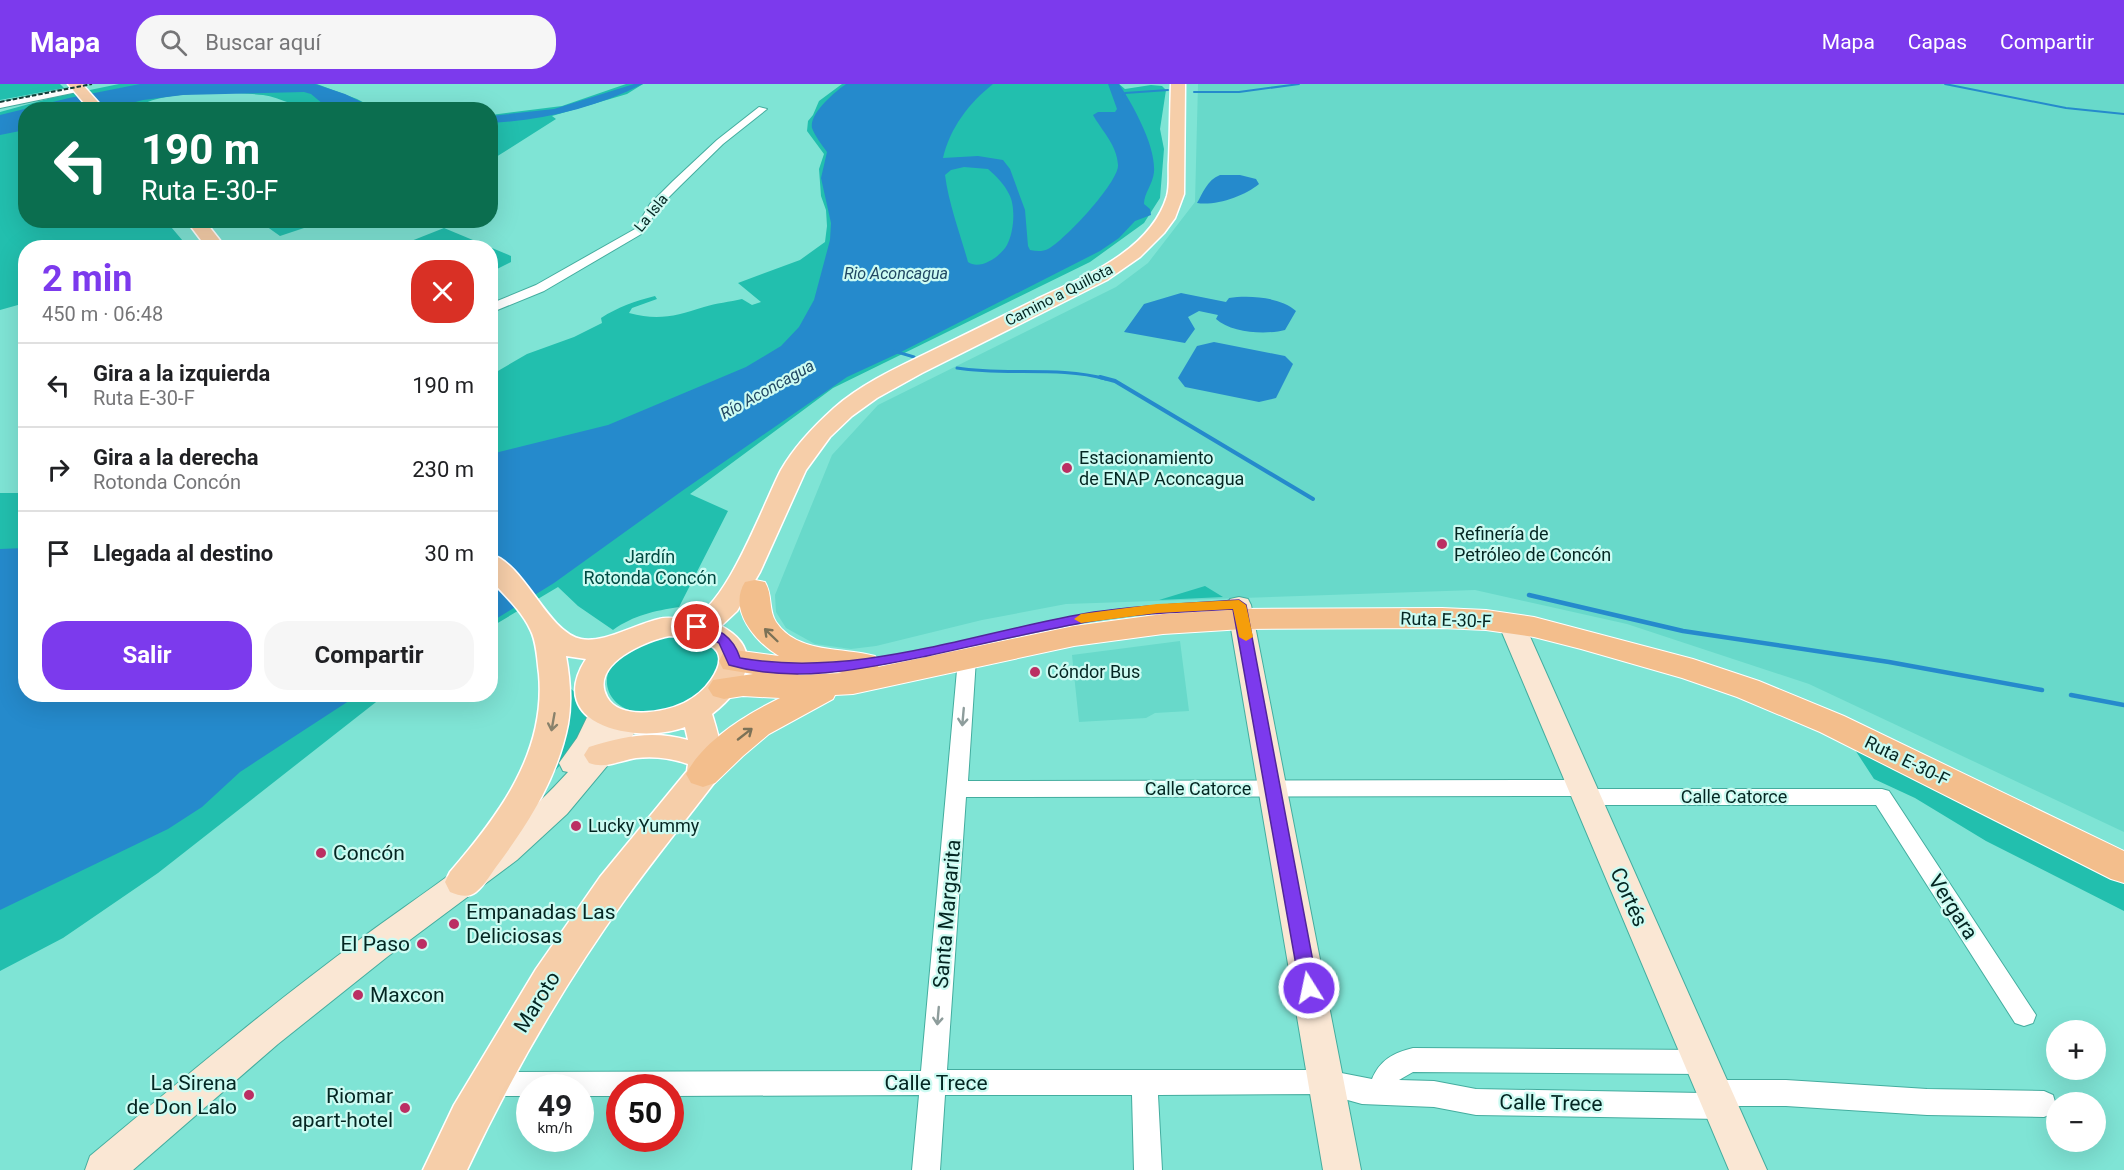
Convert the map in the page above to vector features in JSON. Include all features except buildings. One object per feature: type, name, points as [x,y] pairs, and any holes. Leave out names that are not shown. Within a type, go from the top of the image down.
[{"type":"highway","points":[[755,589],[754,607],[761,624],[784,646],[821,660],[864,664]]},
{"type":"highway","name":"Ruta E-30-F","points":[[727,663],[742,685],[837,685],[867,681],[1122,629],[1241,612],[1388,602],[1479,604],[1552,616],[1657,644],[1745,671],[1816,699],[2124,847]]},
{"type":"highway","name":"Ruta E-30-F","points":[[727,663],[795,669],[864,664],[1093,617],[1157,609],[1442,618],[1511,623],[1557,632],[1658,659],[1748,689],[1843,730],[2124,868]]},
{"type":"highway","points":[[695,771],[759,723],[789,706],[837,685]]},
{"type":"main road","name":"Camino a Quillota","points":[[697,627],[716,616],[731,599],[751,563],[787,482],[812,443],[844,411],[869,393],[914,368],[1100,276],[1134,253],[1158,229],[1166,218],[1176,194],[1178,84]]},
{"type":"main road","points":[[78,88],[91,102]]},
{"type":"main road","points":[[201,228],[210,240]]},
{"type":"main road","name":"Camino a Quillota","points":[[727,663],[729,622],[755,589],[819,453],[855,413],[914,368]]},
{"type":"main road","points":[[498,572],[540,622],[576,649],[614,648]]},
{"type":"main road","points":[[1241,612],[1342,1170]]},
{"type":"main road","points":[[463,882],[508,825],[541,765],[554,722],[556,701],[553,664],[540,622]]},
{"type":"main road","name":"Cortés","points":[[1511,623],[1749,1170]]},
{"type":"main road","points":[[104,1170],[265,1032],[506,851],[556,806],[600,755],[608,709],[594,670],[614,648],[628,639],[655,628],[677,626],[707,630],[727,663],[714,699],[696,711],[662,722]]},
{"type":"main road","points":[[553,664],[573,677],[608,709],[662,722],[679,735],[695,771]]},
{"type":"main road","points":[[506,851],[538,801],[589,744],[608,709]]},
{"type":"main road","points":[[695,771],[706,747],[696,711]]},
{"type":"main road","points":[[600,755],[643,745],[667,746],[695,771]]},
{"type":"main road","name":"Maroto","points":[[445,1170],[489,1084],[528,1016],[582,933],[695,771]]},
{"type":"street","points":[[0,105],[78,88]]},
{"type":"street","name":"La Isla","points":[[498,306],[540,288],[639,231],[654,206],[676,183],[720,142],[762,109]]},
{"type":"street","name":"Santa Margarita","points":[[926,1170],[967,659]]},
{"type":"street","name":"Calle Catorce","points":[[957,789],[1584,792],[1882,798]]},
{"type":"street","name":"Vergara","points":[[1882,798],[2024,1015]]},
{"type":"street","points":[[1381,1091],[1387,1074],[1393,1067],[1413,1060],[1702,1062]]},
{"type":"street","points":[[1144,1082],[1148,1170]]},
{"type":"street","name":"Calle Trece","points":[[489,1084],[1326,1082],[1362,1091],[1434,1094],[1476,1102],[1718,1099],[1776,1093],[1927,1102],[2044,1104]]},
{"type":"shaded area","points":[[1198,84],[2124,84],[2124,832],[1809,684],[1627,624],[1475,590],[1066,604],[982,620],[876,646],[851,649],[815,644],[786,628],[776,612],[775,595],[832,455],[878,405],[1116,287],[1148,263],[1195,202]]},
{"type":"shaded area","points":[[1180,641],[1189,711],[1155,713],[1146,718],[1079,722],[1072,655]]},
{"type":"green space","points":[[0,84],[60,84],[64,88],[0,100]]},
{"type":"green space","points":[[119,84],[317,84],[363,102],[287,102],[263,95],[220,93],[186,94],[149,102],[36,102]]},
{"type":"green space","points":[[626,84],[643,84],[627,94],[552,116],[556,119],[498,156],[498,114],[562,106]]},
{"type":"green space","name":"Jardín Rotonda Concón","points":[[842,84],[1119,84],[1125,89],[1151,85],[1162,86],[1166,90],[1160,129],[1164,149],[1160,198],[1144,223],[1090,262],[833,388],[690,494],[728,511],[679,607],[644,614],[613,630],[578,606],[558,587],[498,623],[498,371],[527,354],[574,337],[602,323],[601,318],[614,311],[655,296],[657,299],[632,308],[629,313],[658,317],[742,299],[752,305],[761,302],[738,283],[800,260],[825,242],[826,210],[821,196],[819,169],[824,154],[807,131],[808,121],[819,101]]},
{"type":"green space","points":[[18,107],[18,228],[172,228],[182,240],[18,240],[18,305],[0,310],[0,112]]},
{"type":"green space","points":[[269,228],[304,228],[280,236]]},
{"type":"green space","points":[[444,228],[473,240],[414,240]]},
{"type":"green space","points":[[498,251],[511,256],[511,262],[498,268]]},
{"type":"green space","points":[[0,493],[18,493],[18,702],[376,702],[158,873],[63,938],[0,971]]},
{"type":"green space","points":[[1205,586],[1223,597],[1159,600]]},
{"type":"green space","points":[[680,635],[706,644],[719,658],[721,666],[718,676],[710,686],[685,705],[655,712],[638,712],[627,709],[611,697],[607,679],[609,670],[615,661],[630,649],[644,643]]},
{"type":"green space","points":[[565,684],[576,693],[582,711],[591,722],[570,754],[546,781]]},
{"type":"green space","points":[[1846,736],[2124,876],[2124,911],[1986,841],[1915,798],[1874,779]]},
{"type":"water","points":[[140,84],[315,84],[362,102],[321,102],[311,94],[304,92],[183,95],[135,102],[53,102]]},
{"type":"water","points":[[634,84],[643,84],[588,106],[549,116],[498,122],[498,115],[554,109]]},
{"type":"water","name":"Rio Aconcagua","points":[[846,84],[993,84],[976,99],[962,117],[950,136],[943,158],[978,156],[1003,160],[1010,169],[1025,210],[1028,246],[1030,250],[1044,251],[1066,235],[1101,197],[1116,173],[1118,165],[1115,151],[1093,115],[1098,112],[1115,112],[1117,109],[1108,84],[1119,84],[1137,114],[1154,162],[1152,181],[1144,204],[1150,209],[1151,215],[1135,221],[1119,238],[1100,251],[847,377],[554,583],[498,618],[498,452],[608,425],[746,367],[781,346],[799,327],[814,300],[830,240],[831,223],[821,178],[827,152],[812,128],[812,122],[824,103]],"holes":[[[964,167],[988,169],[1009,194],[1013,206],[1013,227],[1009,240],[1000,254],[990,261],[978,265],[973,264],[968,262],[945,175],[951,170]]]},
{"type":"water","points":[[18,111],[18,131],[0,135],[0,115]]},
{"type":"water","points":[[1220,175],[1240,175],[1256,179],[1259,184],[1230,199],[1205,204],[1197,203],[1209,183]]},
{"type":"water","points":[[1181,293],[1226,302],[1229,298],[1237,297],[1264,298],[1290,306],[1296,311],[1285,330],[1249,332],[1222,324],[1216,319],[1218,315],[1199,311],[1188,317],[1195,329],[1185,343],[1124,332],[1144,304]]},
{"type":"water","points":[[1214,342],[1285,356],[1293,364],[1276,398],[1259,402],[1185,387],[1178,378],[1197,346]]},
{"type":"water","points":[[18,548],[18,702],[347,702],[240,772],[202,807],[168,829],[0,910],[0,549]]},
{"type":"waterway","points":[[1194,92],[1239,92],[1299,84]]},
{"type":"waterway","points":[[1945,84],[2066,108],[2124,114]]},
{"type":"waterway","points":[[1123,97],[1125,93],[1168,90]]},
{"type":"waterway","points":[[894,351],[914,357]]},
{"type":"waterway","points":[[957,368],[1069,373],[1106,379]]},
{"type":"waterway","points":[[1100,377],[1115,381],[1313,499]]},
{"type":"waterway","points":[[1529,595],[1683,631],[1889,662],[2042,690]]},
{"type":"waterway","points":[[2071,695],[2124,705]]},
{"type":"railway","points":[[0,102],[92,84]]},
{"type":"slow traffic","points":[[1081,619],[1133,611],[1239,605],[1246,637]]},
{"type":"place","name":"Estacionamiento de ENAP Aconcagua","points":[[1067,468]]},
{"type":"place","name":"Refinería de Petróleo de Concón","points":[[1442,544]]},
{"type":"place","name":"Cóndor Bus","points":[[1035,672]]},
{"type":"place","name":"Lucky Yummy","points":[[576,826]]},
{"type":"place","name":"Concón","points":[[321,853]]},
{"type":"place","name":"Empanadas Las Deliciosas","points":[[454,924]]},
{"type":"place","name":"El Paso","points":[[422,944]]},
{"type":"place","name":"Maxcon","points":[[358,995]]},
{"type":"place","name":"La Sirena de Don Lalo","points":[[249,1095]]},
{"type":"place","name":"Riomar apart-hotel","points":[[405,1108]]},
{"type":"route","points":[[697,627],[724,639],[734,662],[778,668],[813,669],[864,664],[1045,625],[1093,617],[1157,609],[1239,605],[1309,988]]},
{"type":"water label","name":"Río Aconcagua","points":[[767,389]]}]
